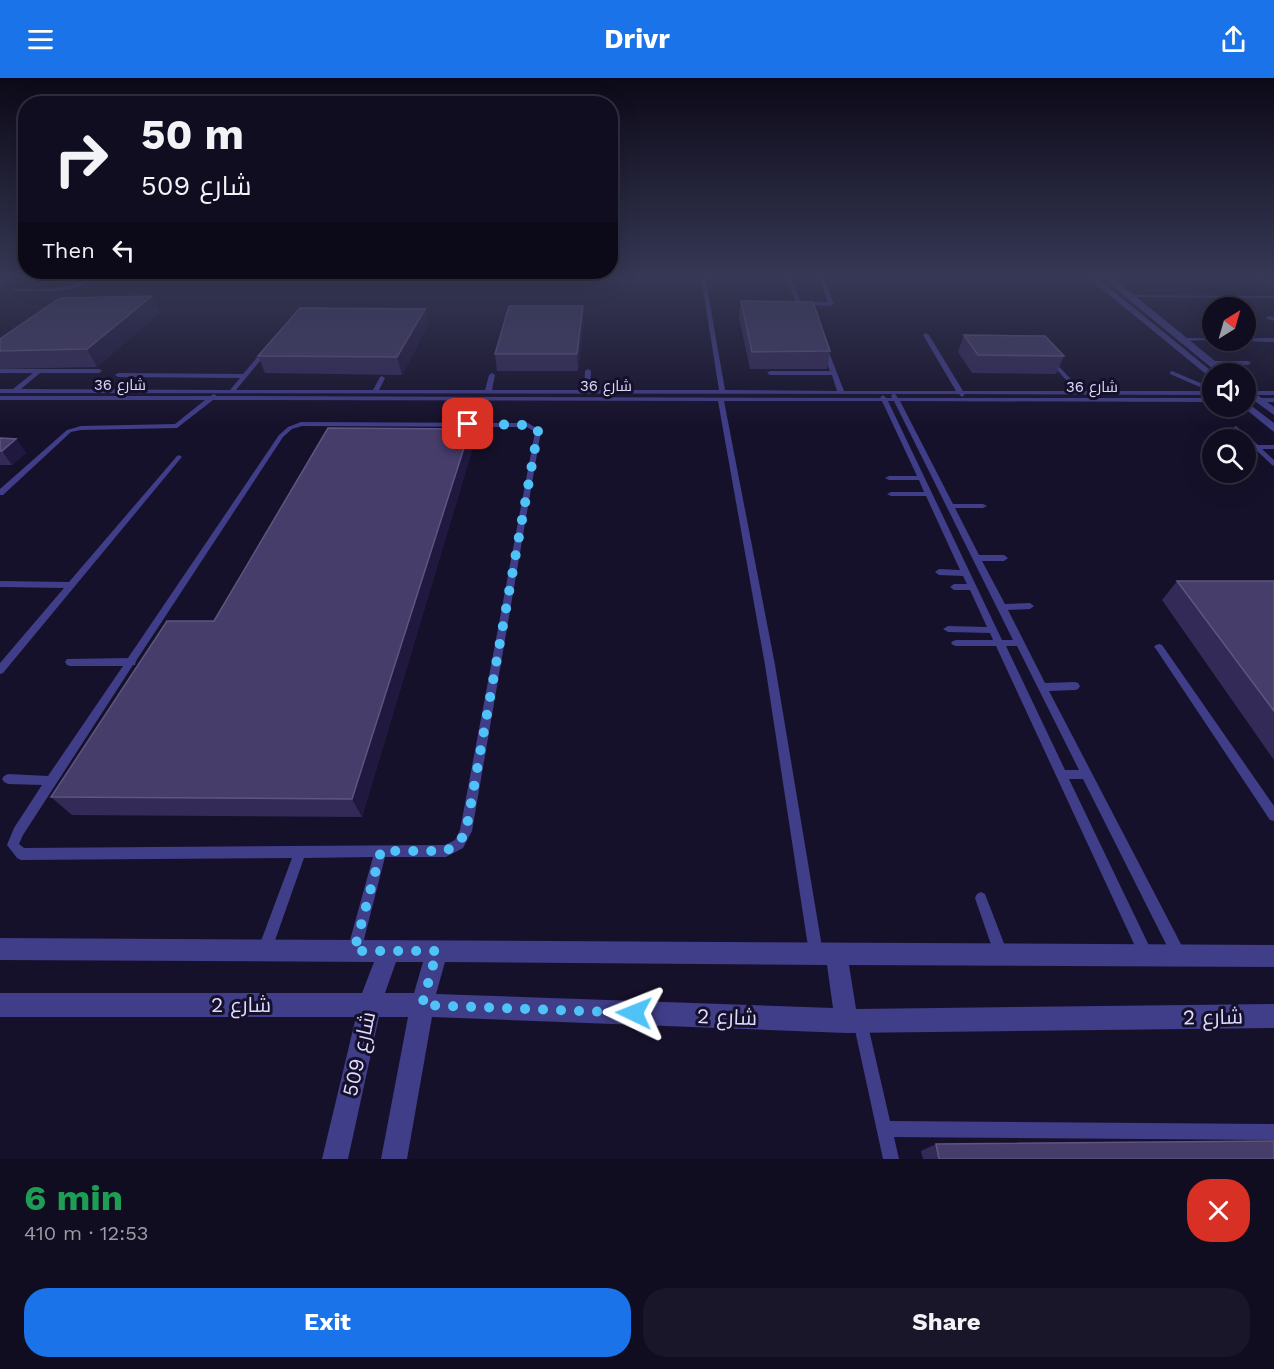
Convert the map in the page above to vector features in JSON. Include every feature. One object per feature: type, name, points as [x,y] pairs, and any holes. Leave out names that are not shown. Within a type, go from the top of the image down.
[{"type":"street","points":[[1152,326],[1202,368]]},
{"type":"street","points":[[1168,326],[1213,363]]},
{"type":"street","points":[[1256,400],[1274,412]]},
{"type":"street","points":[[1256,413],[1274,429]]},
{"type":"street","points":[[0,948],[1274,956]]},
{"type":"street","name":"شارع 509","points":[[335,1159],[370,1005],[389,951]]},
{"type":"street","points":[[394,1159],[422,1005],[437,951]]},
{"type":"street","points":[[826,953],[853,1021]]},
{"type":"street","name":"شارع 2","points":[[0,1005],[422,1005],[853,1021],[1274,1016]]},
{"type":"lane","points":[[711,326],[770,665],[826,953]]},
{"type":"lane","points":[[926,335],[966,400]]},
{"type":"lane","points":[[1184,340],[1202,340]]},
{"type":"lane","points":[[1256,340],[1274,340]]},
{"type":"lane","points":[[232,391],[273,341]]},
{"type":"lane","points":[[822,341],[841,392]]},
{"type":"lane","points":[[1043,352],[1081,393]]},
{"type":"lane","points":[[0,371],[99,371]]},
{"type":"lane","points":[[15,391],[39,371]]},
{"type":"lane","points":[[587,392],[588,371]]},
{"type":"lane","points":[[770,373],[834,373]]},
{"type":"lane","points":[[1172,373],[1202,386]]},
{"type":"lane","points":[[118,375],[244,376]]},
{"type":"lane","points":[[488,392],[492,375]]},
{"type":"lane","points":[[0,493],[69,431],[81,428],[177,426],[212,395],[224,376]]},
{"type":"lane","points":[[375,391],[382,378]]},
{"type":"lane","points":[[657,381],[657,392]]},
{"type":"lane","name":"شارع 36","points":[[0,390],[212,395],[219,391],[657,392],[832,400],[961,393],[1202,391]]},
{"type":"lane","name":"شارع 36","points":[[0,398],[212,395],[721,396],[841,392],[966,400],[1202,400]]},
{"type":"lane","points":[[1256,394],[1274,393]]},
{"type":"lane","points":[[888,396],[928,494],[1147,955]]},
{"type":"lane","points":[[888,396],[956,518],[1179,955]]},
{"type":"lane","points":[[1256,396],[1274,400]]},
{"type":"lane","points":[[832,400],[835,410]]},
{"type":"lane","points":[[301,424],[417,424],[535,427],[538,431],[466,831],[459,843],[446,851],[21,854],[13,845],[18,832],[51,781],[275,446],[290,428],[301,424]]},
{"type":"lane","points":[[1256,447],[1274,447]]},
{"type":"lane","points":[[1256,447],[1274,464]]},
{"type":"lane","points":[[1263,453],[1274,453]]},
{"type":"lane","points":[[0,670],[179,457]]},
{"type":"lane","points":[[889,478],[921,478]]},
{"type":"lane","points":[[891,494],[928,494]]},
{"type":"lane","points":[[949,506],[983,506]]},
{"type":"lane","points":[[940,518],[956,518]]},
{"type":"lane","points":[[976,558],[1004,558]]},
{"type":"lane","points":[[939,572],[966,573]]},
{"type":"lane","points":[[0,584],[71,585]]},
{"type":"lane","points":[[954,587],[972,587]]},
{"type":"lane","points":[[1001,606],[1030,606]]},
{"type":"lane","points":[[948,629],[993,630]]},
{"type":"lane","points":[[956,643],[1019,643]]},
{"type":"lane","points":[[1159,647],[1274,816]]},
{"type":"lane","points":[[70,662],[132,662]]},
{"type":"lane","points":[[1042,687],[1075,686]]},
{"type":"lane","points":[[1061,775],[1087,774]]},
{"type":"lane","points":[[8,778],[51,781]]},
{"type":"lane","points":[[354,951],[381,851]]},
{"type":"lane","points":[[264,950],[300,852]]},
{"type":"lane","points":[[981,898],[1001,954]]},
{"type":"lane","points":[[853,1021],[885,1129],[891,1159]]},
{"type":"lane","points":[[885,1129],[1274,1132]]},
{"type":"building","points":[[18,326],[115,326],[87,349],[0,351],[0,339]]},
{"type":"building","points":[[284,326],[415,326],[397,357],[258,356]]},
{"type":"building","points":[[503,326],[580,326],[577,354],[495,354]]},
{"type":"building","points":[[746,326],[821,326],[830,351],[752,352]]},
{"type":"building","points":[[964,335],[1045,336],[1064,356],[978,355]]},
{"type":"building","points":[[328,428],[470,429],[352,799],[51,797],[167,621],[214,621]]},
{"type":"building","points":[[0,438],[16,439],[0,451]]},
{"type":"building","points":[[1177,581],[1274,581],[1274,711]]},
{"type":"building","points":[[1274,1141],[1274,1159],[939,1159],[936,1144]]},
{"type":"route","points":[[468,424],[528,425],[535,427],[538,431],[466,831],[459,843],[446,851],[381,851],[354,951],[437,951],[422,1005],[634,1013]]}]
